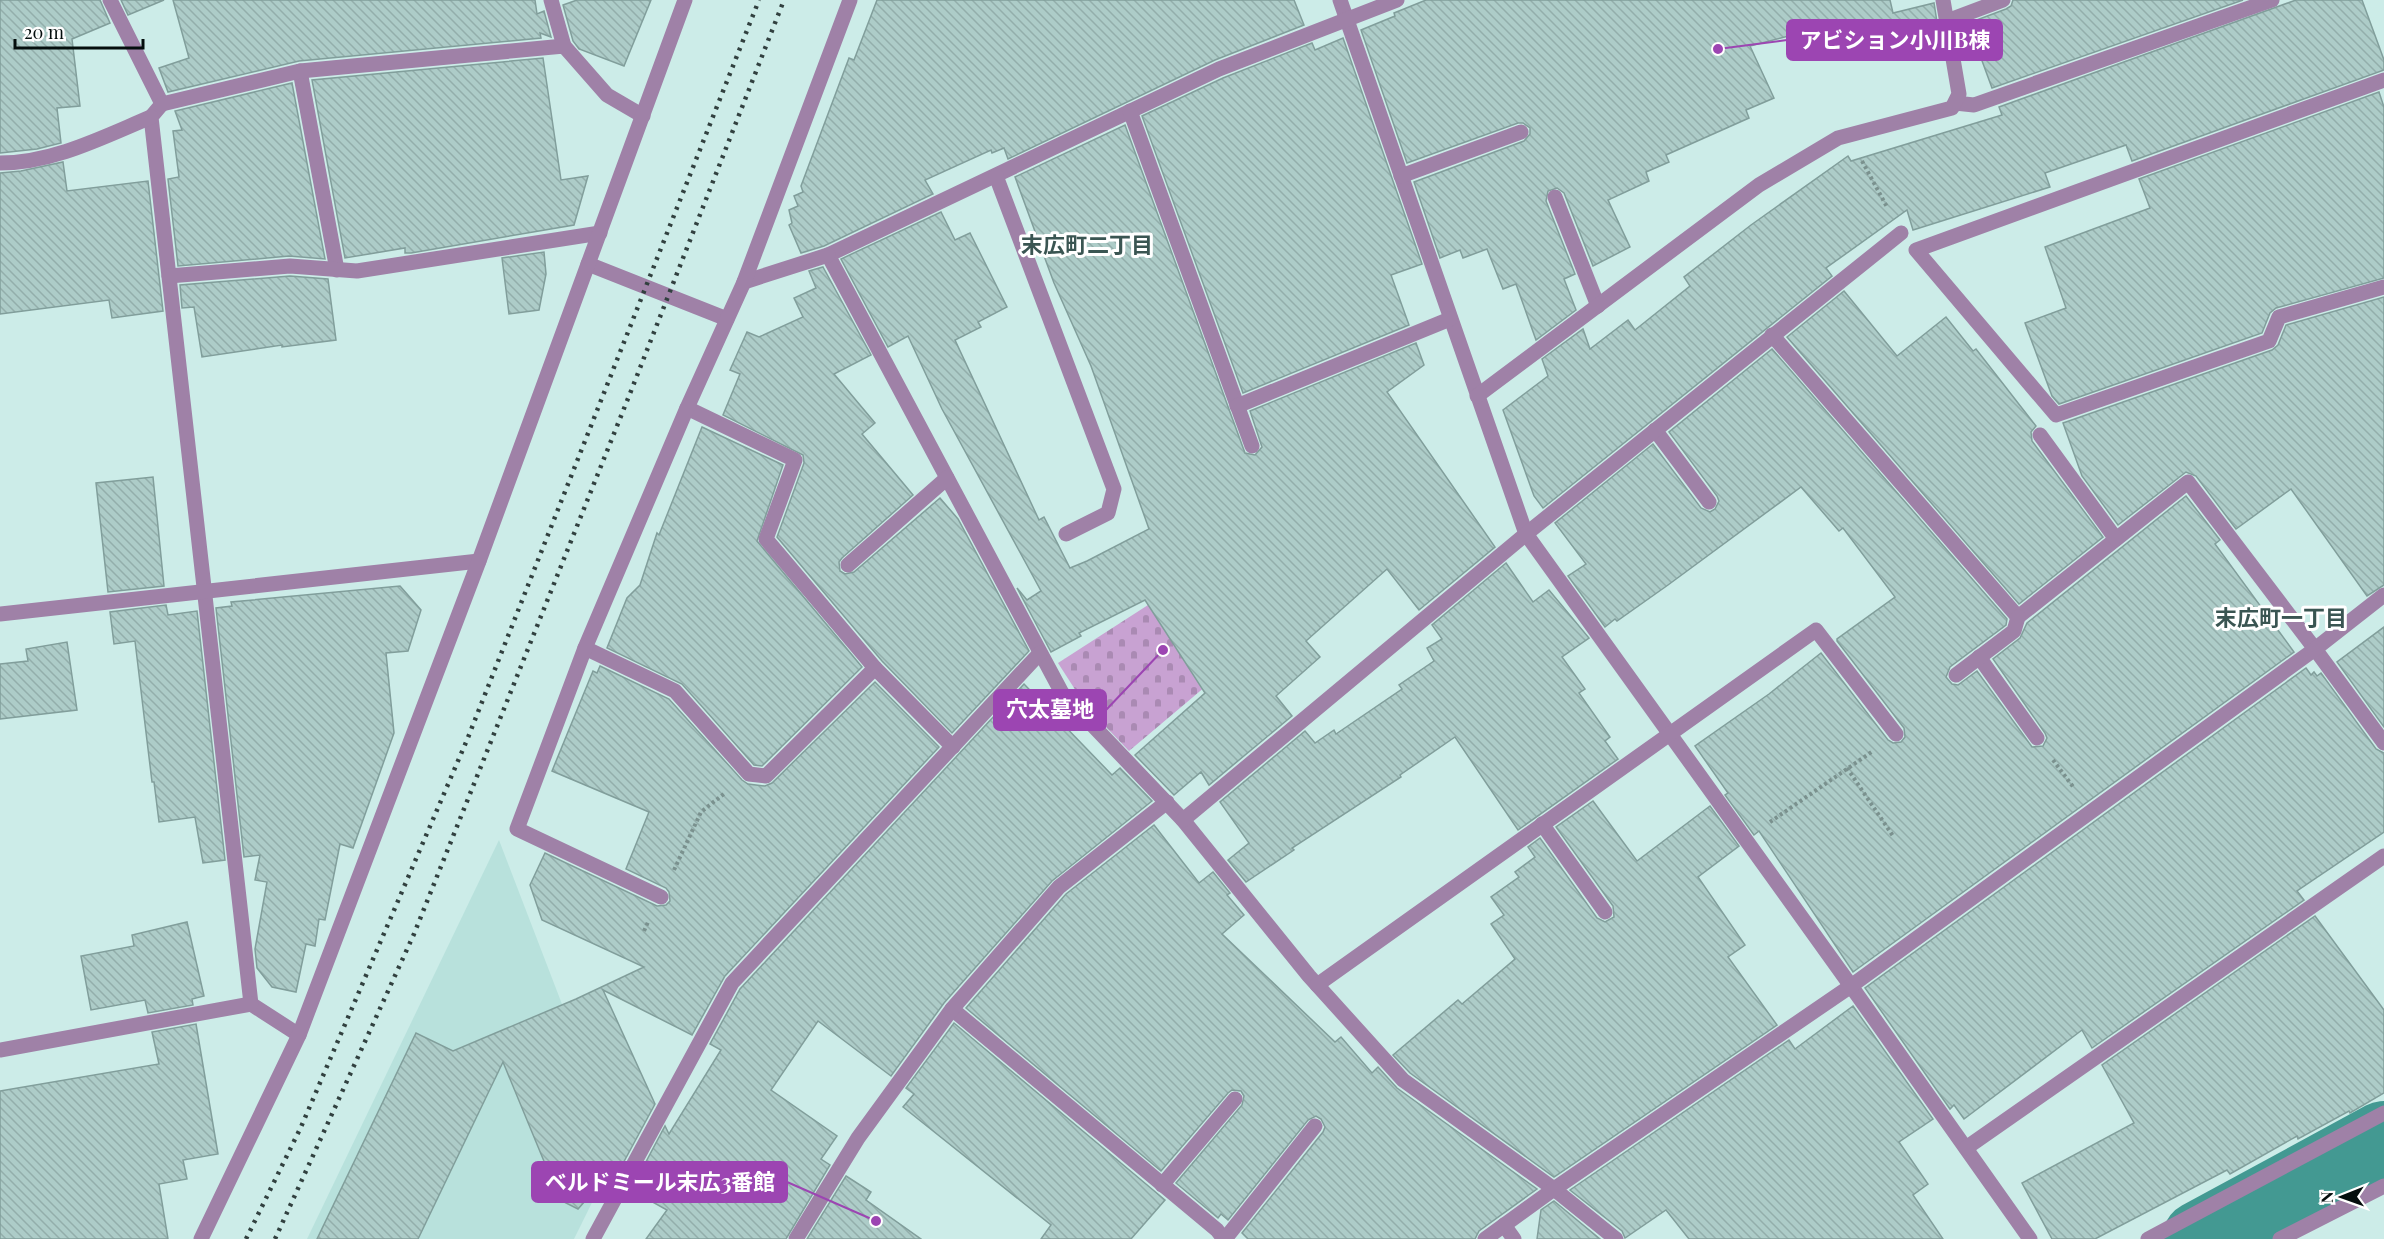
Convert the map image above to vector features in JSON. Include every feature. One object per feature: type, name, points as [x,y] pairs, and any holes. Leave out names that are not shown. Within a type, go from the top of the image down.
[{"type":"street","points":[[110,0],[162,104]]},
{"type":"street","points":[[550,0],[564,46],[607,95],[643,116]]},
{"type":"street","points":[[201,1239],[299,1035],[479,561],[685,0]]},
{"type":"street","points":[[661,897],[517,829],[585,648],[687,408],[744,282],[849,0]]},
{"type":"street","points":[[1340,0],[1526,534],[2030,1239]]},
{"type":"street","points":[[744,282],[828,255],[1219,69],[1397,0]]},
{"type":"street","points":[[1477,396],[1759,185],[1838,138],[1952,108],[1959,94],[1943,0]]},
{"type":"street","points":[[1947,21],[2003,0]]},
{"type":"street","points":[[1955,102],[1974,105],[2272,0]]},
{"type":"street","points":[[0,163],[11,163],[71,151],[151,117],[162,104],[300,71],[564,46]]},
{"type":"street","points":[[300,71],[337,270]]},
{"type":"street","points":[[2384,80],[1916,250],[2056,415],[2269,341],[2279,317],[2384,287]]},
{"type":"street","points":[[1130,111],[1252,446]]},
{"type":"street","points":[[151,117],[251,1004]]},
{"type":"street","points":[[1401,176],[1521,132]]},
{"type":"street","points":[[996,176],[1114,489],[1108,513],[1066,534]]},
{"type":"street","points":[[1555,197],[1598,306]]},
{"type":"street","points":[[1184,820],[1526,534],[1901,232]]},
{"type":"street","points":[[169,276],[290,266],[357,271],[600,233]]},
{"type":"street","points":[[828,255],[1062,693],[1184,820],[1317,985],[1403,1080],[1554,1189],[1616,1239]]},
{"type":"street","points":[[588,264],[727,319]]},
{"type":"street","points":[[1237,406],[1450,319]]},
{"type":"street","points":[[1772,335],[2018,617]]},
{"type":"street","points":[[687,408],[795,460],[766,539],[876,668],[953,747]]},
{"type":"street","points":[[1655,430],[1709,502]]},
{"type":"street","points":[[2040,435],[2116,539]]},
{"type":"street","points":[[848,566],[947,478]]},
{"type":"street","points":[[1956,675],[2014,631],[2018,617],[2188,482],[2384,743]]},
{"type":"street","points":[[0,614],[479,561]]},
{"type":"street","points":[[1485,1239],[1554,1189],[1851,986],[2315,649],[2384,595]]},
{"type":"street","points":[[1317,985],[1816,630],[1896,734]]},
{"type":"street","points":[[585,648],[675,691],[749,774],[765,776],[876,668]]},
{"type":"street","points":[[593,1239],[732,983],[1040,653]]},
{"type":"street","points":[[1979,657],[2037,738]]},
{"type":"street","points":[[796,1239],[858,1138],[952,1008],[1059,887],[1167,802]]},
{"type":"street","points":[[1542,824],[1605,912]]},
{"type":"street","points":[[1966,1148],[2384,856]]},
{"type":"street","points":[[0,1050],[251,1004],[299,1035]]},
{"type":"street","points":[[952,1008],[1225,1239],[1315,1126]]},
{"type":"street","points":[[1162,1185],[1235,1099]]},
{"type":"street","points":[[2148,1239],[2384,1113]]},
{"type":"street","points":[[2280,1239],[2384,1186]]},
{"type":"street","points":[[1504,1225],[1514,1239]]},
{"type":"path","points":[[1853,135],[1859,155],[1888,211]]},
{"type":"path","points":[[1745,839],[1896,734]]},
{"type":"path","points":[[2037,738],[2091,811]]},
{"type":"path","points":[[1847,768],[1893,836]]},
{"type":"path","points":[[644,931],[701,812],[749,774]]},
{"type":"shaded area","points":[[499,840],[618,1150],[574,1239],[307,1239]]},
{"type":"green space","points":[[1207,567],[1263,638],[1129,751],[1085,705],[1058,663]]},
{"type":"building","points":[[0,0],[100,0],[110,23],[72,39],[80,106],[57,108],[61,143],[37,149],[0,153]]},
{"type":"building","points":[[121,0],[164,0],[128,15]]},
{"type":"building","points":[[173,0],[535,0],[537,14],[544,11],[551,37],[540,33],[541,38],[299,61],[168,92],[159,68],[189,58]]},
{"type":"building","points":[[577,0],[651,0],[624,66],[579,49],[573,41],[563,5]]},
{"type":"building","points":[[877,0],[1294,0],[1304,25],[1215,60],[1008,159],[1004,148],[992,153],[991,150],[925,180],[933,194],[824,246],[801,253],[789,225],[792,223],[789,210],[798,206],[794,196],[803,192],[801,186],[849,58],[854,60]]},
{"type":"building","points":[[1426,0],[1890,0],[1893,13],[1934,3],[1939,35],[1859,54],[1851,20],[1750,46],[1774,98],[1746,110],[1749,118],[1666,155],[1669,162],[1646,172],[1649,181],[1608,200],[1630,247],[1593,266],[1564,193],[1557,188],[1548,191],[1546,201],[1575,274],[1564,279],[1576,310],[1536,340],[1516,284],[1503,289],[1487,249],[1463,258],[1460,250],[1440,258],[1414,182],[1524,141],[1530,134],[1530,128],[1523,123],[1518,123],[1407,163],[1361,30]]},
{"type":"building","points":[[2013,0],[2243,0],[1992,88],[1970,28],[1958,31],[1958,27],[2006,9],[2011,6]]},
{"type":"building","points":[[2296,0],[2362,0],[2384,60],[2384,70],[2132,161],[2126,145],[2045,173],[2050,187],[1913,230],[1907,210],[1826,268],[1832,276],[1543,508],[1534,496],[1503,410],[1548,376],[1542,359],[1583,329],[1590,349],[1628,320],[1635,330],[1690,286],[1684,277],[1751,225],[1848,156],[1851,161],[2002,115],[1999,107]]},
{"type":"building","points":[[1343,38],[1422,264],[1391,275],[1409,325],[1243,393],[1142,116],[1223,78],[1312,43],[1315,50]]},
{"type":"building","points":[[543,58],[561,180],[588,176],[574,225],[411,253],[405,253],[405,248],[345,258],[312,80]]},
{"type":"building","points":[[292,83],[325,259],[289,256],[178,266],[168,179],[179,177],[173,131],[182,130],[175,111]]},
{"type":"building","points":[[2379,92],[2384,107],[2384,278],[2276,308],[2270,313],[2262,333],[2059,404],[2052,396],[2025,323],[2066,308],[2045,247],[2150,208],[2139,179]]},
{"type":"building","points":[[1125,125],[1245,453],[1255,455],[1262,447],[1250,411],[1416,343],[1424,365],[1387,392],[1495,547],[1419,610],[1387,569],[1306,641],[1320,657],[1276,696],[1292,716],[1209,785],[1201,772],[1174,795],[1135,755],[1205,693],[1145,600],[1079,633],[1081,636],[1051,652],[1017,588],[1027,600],[1041,591],[942,409],[908,336],[888,347],[841,259],[941,212],[955,240],[970,233],[1007,307],[978,322],[981,327],[955,340],[1039,520],[1044,517],[1070,568],[1087,561],[1149,529],[1091,366],[1054,283],[1015,177]]},
{"type":"building","points":[[63,162],[67,191],[148,181],[163,311],[112,318],[109,300],[0,314],[0,173]]},
{"type":"building","points":[[544,252],[546,274],[539,310],[509,314],[502,258]]},
{"type":"building","points":[[823,267],[871,355],[834,374],[875,423],[862,434],[913,495],[842,558],[839,562],[840,571],[845,574],[854,572],[940,498],[958,519],[1029,651],[952,733],[882,661],[777,537],[804,463],[803,455],[723,415],[740,374],[730,370],[747,332],[759,337],[803,317],[794,298],[816,288],[809,271]]},
{"type":"building","points":[[290,276],[328,279],[336,340],[282,347],[282,345],[202,357],[194,307],[182,308],[180,285]]},
{"type":"building","points":[[1844,291],[1897,356],[1946,317],[1973,351],[1976,349],[2036,426],[2031,432],[2032,441],[2103,537],[2019,604],[1787,337]]},
{"type":"building","points":[[2384,297],[2384,585],[2367,596],[2291,489],[2236,529],[2196,476],[2186,472],[2118,525],[2082,476],[2063,423],[2272,350],[2278,345],[2286,325]]},
{"type":"building","points":[[1772,349],[2007,619],[2006,625],[1950,667],[1946,677],[1952,684],[1958,685],[1977,671],[2032,747],[2043,746],[2047,738],[2045,733],[1993,659],[2020,638],[2027,623],[2186,496],[2220,540],[2215,544],[2294,652],[1853,972],[1759,831],[1754,835],[1725,795],[1728,793],[1695,746],[1769,694],[1821,653],[1888,740],[1893,743],[1901,742],[1905,737],[1904,728],[1837,641],[1895,597],[1843,528],[1839,531],[1801,487],[1668,585],[1605,627],[1568,576],[1586,564],[1555,523],[1653,444],[1701,508],[1710,512],[1715,509],[1719,501],[1717,496],[1669,432]]},
{"type":"building","points":[[702,427],[783,465],[757,541],[862,667],[762,766],[754,765],[682,684],[607,648],[627,598],[640,585],[657,533],[659,535]]},
{"type":"building","points":[[153,477],[164,586],[108,592],[96,483]]},
{"type":"building","points":[[1506,563],[1533,602],[1549,590],[1589,638],[1562,657],[1585,689],[1579,693],[1610,737],[1605,741],[1618,759],[1518,830],[1455,737],[1400,775],[1401,777],[1292,848],[1294,850],[1246,882],[1228,860],[1249,843],[1220,802],[1305,731],[1315,743],[1334,730],[1336,734],[1402,689],[1399,685],[1434,661],[1427,648],[1442,639],[1432,625]]},
{"type":"building","points":[[400,586],[421,610],[408,651],[386,653],[394,733],[353,848],[340,844],[325,920],[319,919],[315,946],[306,944],[296,992],[272,987],[257,968],[255,949],[267,882],[255,880],[260,855],[244,857],[216,608],[232,606],[231,602]]},
{"type":"building","points":[[166,605],[168,615],[197,611],[225,860],[203,863],[195,817],[159,822],[135,641],[114,644],[110,612]]},
{"type":"building","points":[[2384,627],[2384,727],[2337,662]]},
{"type":"building","points":[[67,642],[77,710],[0,719],[0,664],[28,661],[26,649]]},
{"type":"building","points":[[600,666],[669,699],[748,784],[765,786],[772,783],[875,682],[939,747],[725,976],[692,1035],[603,990],[655,1104],[614,1180],[607,1176],[578,1209],[560,1200],[503,1062],[418,1239],[317,1239],[416,1033],[453,1051],[576,999],[644,967],[542,920],[530,885],[545,853],[657,906],[666,905],[670,901],[666,888],[626,869],[649,812],[552,771],[593,671],[597,673]]},
{"type":"building","points":[[2306,668],[2311,675],[2314,672],[2317,676],[2321,673],[2376,749],[2384,753],[2384,832],[2297,891],[2304,900],[2092,1048],[2082,1030],[1964,1119],[1954,1105],[1950,1109],[1865,988]]},
{"type":"building","points":[[1024,684],[1112,775],[1120,768],[1152,801],[1052,881],[944,1003],[891,1076],[818,1021],[771,1090],[837,1136],[821,1159],[830,1165],[786,1239],[646,1239],[667,1210],[631,1190],[665,1126],[669,1134],[721,1050],[710,1044],[740,989]]},
{"type":"building","points":[[1593,801],[1637,861],[1710,806],[1739,846],[1698,877],[1745,945],[1728,957],[1777,1025],[1554,1177],[1410,1073],[1393,1055],[1458,1000],[1462,1004],[1515,959],[1491,924],[1504,915],[1491,897],[1519,877],[1515,872],[1535,857],[1528,847],[1540,838],[1597,918],[1605,922],[1614,917],[1613,906],[1556,827]]},
{"type":"building","points":[[1154,825],[1199,883],[1213,872],[1230,893],[1227,895],[1244,915],[1222,934],[1335,1042],[1341,1037],[1372,1073],[1378,1067],[1397,1088],[1537,1189],[1479,1231],[1475,1239],[1248,1239],[1242,1233],[1323,1132],[1325,1127],[1321,1119],[1316,1116],[1308,1120],[1228,1220],[1221,1214],[1218,1218],[1176,1183],[1242,1105],[1244,1096],[1241,1091],[1232,1090],[1228,1093],[1161,1171],[966,1008],[1066,894]]},
{"type":"building","points":[[2315,916],[2384,1010],[2384,1093],[2298,1139],[2297,1136],[2230,1174],[2227,1170],[2095,1239],[2052,1239],[2022,1183],[2134,1123],[2102,1065]]},
{"type":"building","points":[[187,922],[204,996],[192,999],[193,1005],[148,1013],[145,1000],[91,1010],[81,956],[134,946],[132,935]]},
{"type":"building","points":[[1853,1006],[1933,1119],[1899,1142],[1928,1184],[1913,1195],[1943,1239],[1689,1239],[1666,1210],[1625,1238],[1622,1231],[1570,1190],[1789,1040],[1795,1049]]},
{"type":"building","points":[[954,1023],[1165,1200],[1131,1239],[1041,1239],[1051,1225],[903,1107],[914,1094],[906,1088]]},
{"type":"building","points":[[196,1024],[218,1154],[183,1160],[187,1179],[159,1184],[168,1239],[0,1239],[0,1091],[159,1064],[152,1032]]},
{"type":"building","points":[[846,1176],[871,1192],[866,1200],[921,1239],[807,1239]]},
{"type":"building","points":[[1554,1201],[1600,1239],[1537,1239],[1541,1210]]},
{"type":"waterway","points":[[2200,1239],[2384,1139]]},
{"type":"railway","points":[[246,1239],[301,1127],[467,740],[759,0]]},
{"type":"railway","points":[[275,1239],[414,934],[784,0]]},
{"type":"place","name":"アビション小川B棟","points":[[1718,49]]},
{"type":"place","name":"穴太墓地","points":[[1163,650]]},
{"type":"place","name":"ベルドミール末広3番館","points":[[876,1221]]},
{"type":"district","name":"末広町二丁目","points":[[1087,244]]},
{"type":"district","name":"末広町一丁目","points":[[2281,617]]}]
